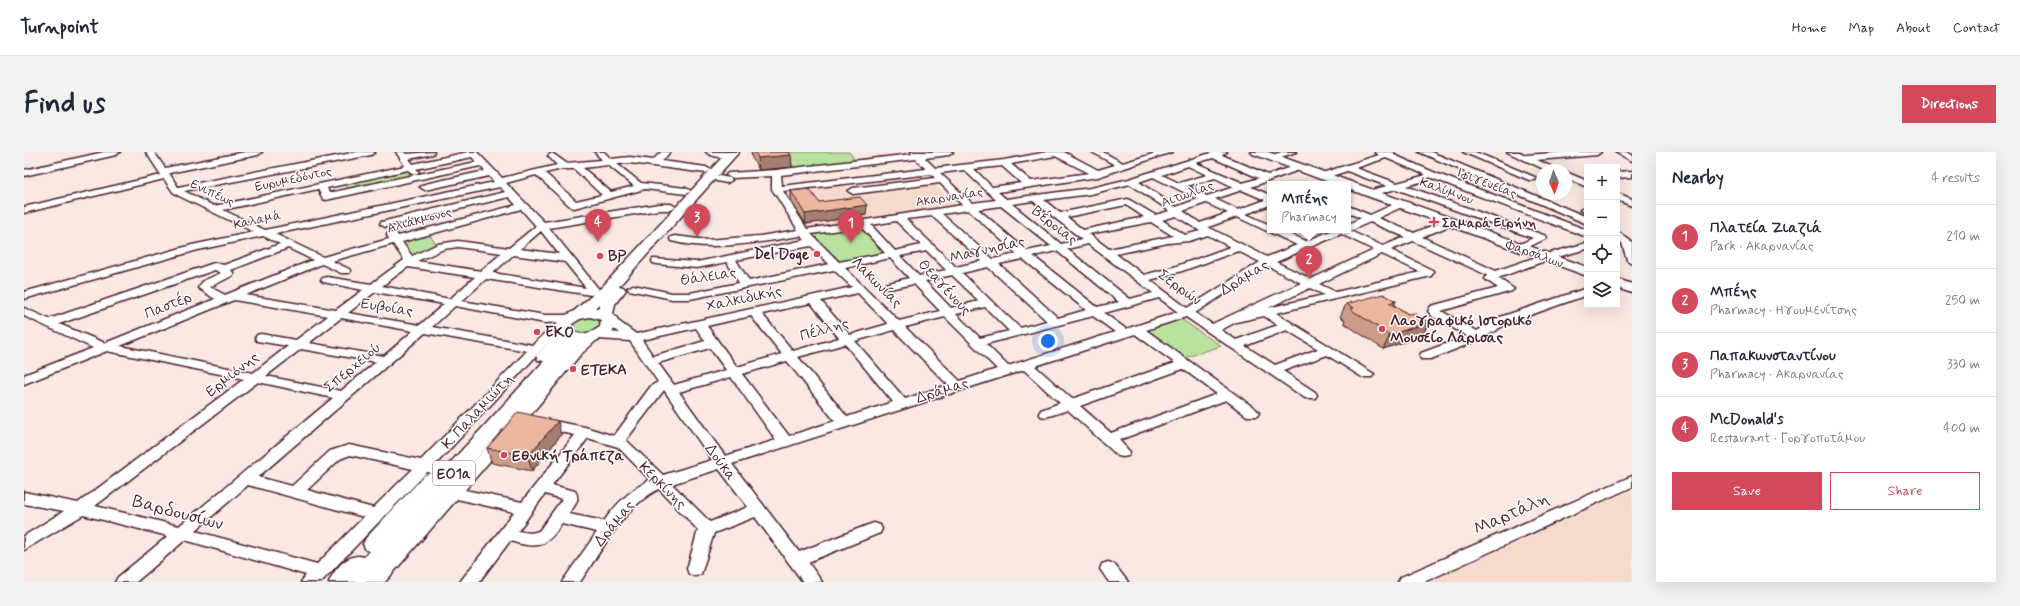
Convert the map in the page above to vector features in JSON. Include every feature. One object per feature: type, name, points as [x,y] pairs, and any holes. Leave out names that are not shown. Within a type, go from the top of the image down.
[{"type":"main road","name":"Φαρσάλων","points":[[1257,152],[1299,167],[1325,180]]},
{"type":"main road","name":"ΕΟ1α","points":[[354,582],[561,352],[608,328],[607,304],[727,176],[732,153]]},
{"type":"main road","name":"ΕΟ1α","points":[[340,582],[433,468],[553,348],[567,323],[608,289],[732,153]]},
{"type":"main road","name":"Φαρσάλων","points":[[1351,186],[1584,271]]},
{"type":"main road","points":[[1620,284],[1632,289]]},
{"type":"main road","points":[[592,336],[572,337],[567,323],[596,312],[608,318]]},
{"type":"street","points":[[24,173],[116,152]]},
{"type":"street","name":"Ενιπέως","points":[[150,152],[176,190],[345,271]]},
{"type":"street","points":[[176,190],[235,164],[258,152]]},
{"type":"street","points":[[24,210],[165,173],[235,164],[371,152]]},
{"type":"street","points":[[430,152],[402,155],[432,197]]},
{"type":"street","name":"Καλαμά","points":[[24,296],[178,251],[262,232],[335,206],[374,209],[499,183],[538,172],[624,152]]},
{"type":"street","points":[[655,163],[666,152]]},
{"type":"street","points":[[710,152],[732,153]]},
{"type":"street","points":[[777,182],[820,167],[917,154],[949,152]]},
{"type":"street","points":[[1014,152],[1023,160]]},
{"type":"street","points":[[727,176],[750,176],[777,182],[831,183],[1004,163],[1058,152],[1098,174]]},
{"type":"street","points":[[1096,152],[1123,166]]},
{"type":"street","points":[[990,190],[1098,174],[1168,152]]},
{"type":"street","points":[[1189,152],[1203,158]]},
{"type":"street","points":[[1272,157],[1292,152]]},
{"type":"street","points":[[1325,180],[1347,168],[1384,154],[1401,152]]},
{"type":"street","points":[[1423,152],[1584,220]]},
{"type":"street","points":[[1467,152],[1532,178]]},
{"type":"street","points":[[1511,152],[1540,164]]},
{"type":"street","points":[[1526,158],[1597,152]]},
{"type":"street","points":[[374,209],[396,240],[406,263],[592,290],[570,259],[542,226],[499,183],[472,153]]},
{"type":"street","name":"Ευρυμεδόντος","points":[[212,208],[472,153]]},
{"type":"street","points":[[1621,153],[1632,153]]},
{"type":"street","points":[[1621,153],[1632,158]]},
{"type":"street","points":[[917,154],[968,207],[1094,312],[1124,333]]},
{"type":"street","points":[[1218,154],[1267,178]]},
{"type":"street","name":"Ακαρνανίας","points":[[675,240],[714,243],[864,224],[934,212],[1107,188],[1218,154]]},
{"type":"street","name":"Ιφιγενείας","points":[[1384,154],[1435,176],[1584,233]]},
{"type":"street","points":[[552,156],[563,167],[577,167],[605,157],[706,170]]},
{"type":"street","points":[[605,157],[635,183],[645,186],[686,191]]},
{"type":"street","points":[[321,185],[326,197],[335,206],[418,177],[482,163]]},
{"type":"street","points":[[1004,163],[1029,185]]},
{"type":"street","points":[[1188,163],[1267,199]]},
{"type":"street","points":[[577,167],[609,196]]},
{"type":"street","points":[[820,167],[831,183]]},
{"type":"street","name":"Βέροιας","points":[[966,167],[1003,202],[1128,302]]},
{"type":"street","name":"Αιτωλίας","points":[[1081,233],[1170,215],[1176,210],[1299,167]]},
{"type":"street","name":"Καλύμνου","points":[[1347,168],[1542,238],[1520,248]]},
{"type":"street","points":[[538,172],[574,205],[645,186]]},
{"type":"street","points":[[425,187],[490,173]]},
{"type":"street","points":[[1153,174],[1267,227]]},
{"type":"street","points":[[1620,175],[1632,174]]},
{"type":"street","points":[[1179,186],[1215,175]]},
{"type":"street","points":[[1085,176],[1107,188]]},
{"type":"street","points":[[1502,185],[1536,177]]},
{"type":"street","points":[[1371,194],[1395,185],[1425,178]]},
{"type":"street","points":[[1572,180],[1584,178]]},
{"type":"street","points":[[853,191],[941,180]]},
{"type":"street","points":[[1572,180],[1584,183]]},
{"type":"street","points":[[1132,181],[1204,230],[1335,296]]},
{"type":"street","name":"Λακωνίας","points":[[777,182],[804,232],[957,386]]},
{"type":"street","points":[[1521,193],[1535,189]]},
{"type":"street","points":[[385,224],[510,194]]},
{"type":"street","points":[[1620,197],[1630,202]]},
{"type":"street","name":"Σερρών","points":[[1036,199],[1187,313],[1310,395]]},
{"type":"street","points":[[590,201],[605,215]]},
{"type":"street","points":[[1108,253],[1168,240],[1184,239],[1267,201]]},
{"type":"street","points":[[1059,216],[1128,202],[1184,239]]},
{"type":"street","points":[[1620,203],[1630,202]]},
{"type":"street","points":[[1351,227],[1401,204]]},
{"type":"street","name":"Αλιάκμονος","points":[[323,260],[522,206]]},
{"type":"street","points":[[542,226],[659,207],[671,207]]},
{"type":"street","points":[[1351,210],[1495,275]]},
{"type":"street","points":[[934,212],[1056,322]]},
{"type":"street","points":[[899,218],[1018,332]]},
{"type":"street","points":[[1263,310],[1309,283],[1450,222]]},
{"type":"street","name":"Θεαγένους","points":[[864,224],[948,313],[1005,370]]},
{"type":"street","name":"Σπερχειού","points":[[124,582],[424,329],[542,226]]},
{"type":"street","points":[[1279,233],[1305,245]]},
{"type":"street","name":"Δράμας","points":[[571,582],[622,508],[640,492],[660,482],[721,461],[1187,313],[1268,262],[1334,233]]},
{"type":"street","points":[[1212,329],[1235,319],[1263,310],[1335,296],[1428,272],[1347,233]]},
{"type":"street","points":[[1622,236],[1629,246],[1632,260]]},
{"type":"street","name":"Μαγνησίας","points":[[889,286],[1091,240]]},
{"type":"street","points":[[656,261],[691,266],[813,242]]},
{"type":"street","points":[[49,323],[211,266],[218,266],[224,269],[290,244]]},
{"type":"street","name":"Ερμιόνης","points":[[24,544],[82,508],[406,263],[442,246],[452,244],[464,244],[570,259]]},
{"type":"street","name":"Θάλειας","points":[[633,288],[679,296],[746,285],[929,247]]},
{"type":"street","points":[[1142,279],[1178,269],[1239,247]]},
{"type":"street","points":[[1477,336],[1434,311],[1435,309],[1508,290],[1490,278],[1546,257],[1584,247]]},
{"type":"street","points":[[730,259],[746,285]]},
{"type":"street","name":"Παστέρ","points":[[24,380],[323,260]]},
{"type":"street","name":"Ευβοίας","points":[[224,269],[228,272],[226,275],[204,286],[210,293],[228,298],[424,329],[536,349]]},
{"type":"street","points":[[327,280],[453,304],[567,323]]},
{"type":"street","name":"Χαλκιδικής","points":[[634,338],[861,289]]},
{"type":"street","points":[[1426,356],[1477,336],[1504,320],[1584,293]]},
{"type":"street","points":[[977,343],[1161,294]]},
{"type":"street","points":[[814,300],[902,404]]},
{"type":"street","name":"Πέλλης","points":[[668,386],[734,372],[897,325],[987,303]]},
{"type":"street","points":[[1263,310],[1367,374]]},
{"type":"street","points":[[24,312],[96,345],[344,396]]},
{"type":"street","points":[[755,313],[844,422]]},
{"type":"street","name":"Δούκα","points":[[608,318],[634,338],[721,461],[813,582]]},
{"type":"street","name":"Κ. Παλαμιώτη","points":[[315,577],[376,515],[433,468],[536,349],[551,334],[567,323]]},
{"type":"street","points":[[699,324],[785,441]]},
{"type":"street","points":[[1235,345],[1288,326]]},
{"type":"street","points":[[1137,329],[1252,413]]},
{"type":"street","points":[[375,582],[520,419],[576,352],[592,336],[634,338]]},
{"type":"street","points":[[261,338],[387,360]]},
{"type":"street","points":[[650,361],[713,344]]},
{"type":"street","points":[[1274,370],[1328,350]]},
{"type":"street","points":[[1025,364],[1124,452]]},
{"type":"street","points":[[1046,413],[1185,364]]},
{"type":"street","points":[[618,441],[656,389],[668,386]]},
{"type":"street","points":[[1109,439],[1227,395]]},
{"type":"street","name":"Κερκίνης","points":[[520,419],[585,432],[618,441],[623,444],[707,529]]},
{"type":"street","points":[[469,582],[585,432]]},
{"type":"street","points":[[294,493],[335,455],[349,450],[433,468]]},
{"type":"street","points":[[245,480],[376,515]]},
{"type":"street","name":"Μαρτάλη","points":[[1407,582],[1632,481]]},
{"type":"street","points":[[507,534],[539,539],[545,535],[570,500],[570,495],[543,488]]},
{"type":"street","points":[[454,493],[526,509]]},
{"type":"street","name":"Βαρδουσίων","points":[[24,498],[82,508],[182,532],[315,577]]},
{"type":"street","points":[[695,569],[707,529],[757,510]]},
{"type":"street","points":[[557,517],[607,528]]},
{"type":"street","points":[[796,560],[874,529]]},
{"type":"shaded area","points":[[932,182],[955,205],[803,228],[780,191],[844,183],[851,193]]},
{"type":"shaded area","points":[[1632,490],[1632,582],[1427,582]]},
{"type":"green space","points":[[784,152],[849,152],[855,160],[794,168]]},
{"type":"green space","points":[[406,168],[413,178],[349,192],[344,181]]},
{"type":"green space","points":[[863,226],[888,253],[842,263],[812,234]]},
{"type":"green space","points":[[428,233],[438,247],[410,256],[400,241]]},
{"type":"green space","points":[[586,317],[597,319],[600,325],[594,330],[587,332],[580,332],[573,329],[574,322]]},
{"type":"green space","points":[[1181,319],[1221,346],[1181,359],[1143,331]]},
{"type":"building","points":[[755,152],[789,152],[791,155],[758,158]]},
{"type":"building","points":[[809,189],[819,202],[860,197],[867,205],[805,214],[791,191]]},
{"type":"building","points":[[1383,294],[1396,301],[1389,303],[1408,314],[1414,313],[1429,322],[1390,335],[1350,309],[1354,308],[1346,304]]},
{"type":"building","points":[[518,412],[558,421],[528,456],[487,448]]},
{"type":"place","name":"Σαμαρά Ειρήνη","points":[[1434,222]]},
{"type":"place","name":"Παπακωνσταντίνου","points":[[697,237]]},
{"type":"place","name":"McDonald's","points":[[598,242]]},
{"type":"place","name":"Πλατεία Ζιαζιά","points":[[851,243]]},
{"type":"place","name":"Del Doge","points":[[817,254]]},
{"type":"place","name":"BP","points":[[600,256]]},
{"type":"place","name":"Μπέης","points":[[1309,279]]},
{"type":"place","name":"Λαογραφικό Ιστορικό Μουσείο Λάρισας","points":[[1382,329]]},
{"type":"place","name":"EKO","points":[[537,332]]},
{"type":"place","name":"ΕΤΕΚΑ","points":[[573,369]]},
{"type":"place","name":"Εθνική Τράπεζα","points":[[504,455]]}]
